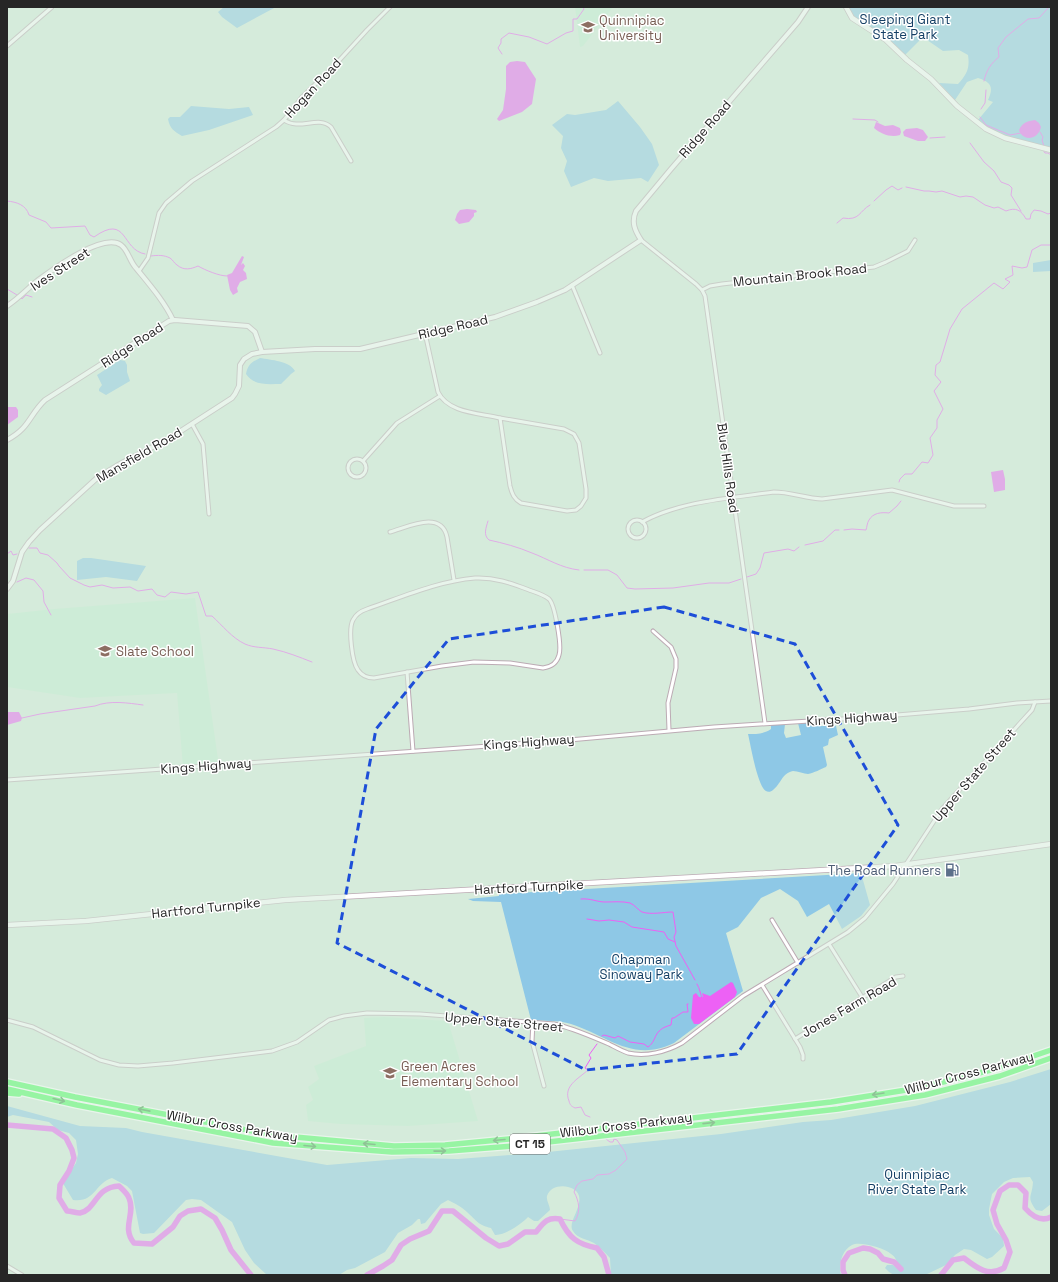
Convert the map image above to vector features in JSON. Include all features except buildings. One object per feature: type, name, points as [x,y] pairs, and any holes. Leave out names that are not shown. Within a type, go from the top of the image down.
[{"type":"highway","name":"Wilbur Cross Parkway","points":[[7,1081],[75,1097],[273,1135],[394,1146],[438,1145],[509,1139],[824,1102],[919,1088],[995,1068],[1051,1050]]},
{"type":"highway","name":"Wilbur Cross Parkway","points":[[7,1089],[273,1143],[392,1152],[449,1151],[513,1146],[838,1109],[925,1095],[1000,1076],[1051,1058]]},
{"type":"highway","points":[[7,1093],[37,1095]]},
{"type":"main road","points":[[846,7],[852,18],[886,40],[907,60],[931,79],[952,101],[986,129],[1005,138],[1051,150]]},
{"type":"main road","name":"Hartford Turnpike","points":[[7,925],[79,922],[285,900],[904,865],[1051,844]]},
{"type":"street","points":[[7,46],[52,7]]},
{"type":"street","name":"Hogan Road","points":[[138,271],[150,252],[159,213],[163,206],[185,185],[272,130],[284,120],[302,97],[334,66],[390,7]]},
{"type":"street","name":"Ridge Road","points":[[7,440],[25,428],[37,408],[45,400],[173,320],[248,326],[255,332],[262,352],[316,349],[360,349],[505,314],[552,296],[572,285],[641,240],[634,223],[636,211],[798,22],[808,7]]},
{"type":"street","points":[[284,120],[293,124],[304,125],[321,122],[329,125],[351,161]]},
{"type":"street","points":[[641,240],[691,279],[702,290]]},
{"type":"street","name":"Mountain Brook Road","points":[[702,290],[710,286],[722,284],[872,267],[908,251],[914,240]]},
{"type":"street","name":"Ives Street","points":[[7,306],[38,280],[69,259],[90,248],[102,244],[112,243],[122,246],[132,264],[151,286],[173,320]]},
{"type":"street","points":[[572,285],[600,353]]},
{"type":"street","name":"Blue Hills Road","points":[[702,290],[706,300],[765,723]]},
{"type":"street","points":[[425,334],[440,396],[449,405],[457,409],[500,418],[564,429],[574,434],[579,443],[586,489],[585,502],[581,506],[576,510],[567,511],[521,503],[516,499],[511,492],[500,418]]},
{"type":"street","name":"Mansfield Road","points":[[7,589],[13,581],[22,552],[40,530],[97,478],[118,465],[163,442],[227,401],[235,394],[239,386],[239,370],[243,361],[252,354],[262,352]]},
{"type":"street","points":[[363,461],[397,424],[440,396]]},
{"type":"street","points":[[192,424],[204,444],[209,514]]},
{"type":"street","points":[[355,459],[363,461],[366,469],[363,474],[355,477],[350,474],[347,467],[350,462],[355,459]]},
{"type":"street","points":[[642,522],[646,527],[643,535],[638,538],[632,536],[628,532],[629,523],[637,520],[642,522],[652,517],[700,502],[780,492],[812,498],[828,498],[892,490],[954,506],[984,506]]},
{"type":"street","points":[[390,532],[428,521],[436,522],[440,525],[447,534],[454,580]]},
{"type":"street","points":[[475,578],[492,578],[513,584],[546,597],[552,603],[560,648],[559,657],[554,663],[546,667],[501,662],[474,662],[407,672],[374,678],[366,677],[357,669],[351,632],[352,622],[356,615],[363,610],[454,580],[475,578]]},
{"type":"street","points":[[653,631],[671,647],[676,659],[676,668],[668,703],[669,730]]},
{"type":"street","points":[[407,672],[413,751]]},
{"type":"street","name":"Kings Highway","points":[[7,780],[510,743],[558,741],[669,730],[873,717],[1051,701]]},
{"type":"street","name":"Upper State Street","points":[[7,1020],[33,1027],[100,1060],[119,1065],[138,1066],[272,1051],[296,1042],[329,1020],[344,1016],[367,1013],[403,1013],[554,1024],[574,1029],[629,1053],[654,1053],[672,1048],[682,1043],[743,996],[829,944],[858,924],[873,910],[946,804],[1032,710],[1034,702]]},
{"type":"street","points":[[772,920],[798,963]]},
{"type":"street","points":[[829,944],[862,997]]},
{"type":"street","name":"Jones Farm Road","points":[[795,1039],[896,977],[903,976]]},
{"type":"street","points":[[762,984],[802,1051],[803,1059]]},
{"type":"street","points":[[533,1022],[532,1041],[544,1086]]},
{"type":"street","points":[[7,1266],[22,1275]]},
{"type":"highlighted area","points":[[664,607],[795,644],[898,825],[737,1054],[586,1070],[337,943],[376,729],[449,639]]},
{"type":"shaded area","name":"Quinnipiac University","points":[[575,7],[613,7],[583,46],[580,47]]},
{"type":"shaded area","points":[[510,62],[525,62],[536,79],[532,104],[522,112],[499,121],[497,119],[503,110],[506,89],[506,66]]},
{"type":"shaded area","points":[[1035,120],[1041,127],[1037,135],[1027,138],[1021,134],[1019,130],[1025,123]]},
{"type":"shaded area","points":[[876,122],[885,126],[893,125],[900,128],[900,135],[890,136],[880,132],[874,128]]},
{"type":"shaded area","points":[[917,128],[923,130],[928,137],[925,141],[918,141],[904,136],[903,132],[906,129]]},
{"type":"shaded area","points":[[460,210],[476,210],[477,212],[474,213],[474,216],[469,222],[459,224],[455,220],[457,214]]},
{"type":"shaded area","points":[[242,256],[244,257],[241,265],[243,263],[245,266],[243,270],[246,273],[247,279],[240,282],[237,288],[238,292],[233,295],[230,290],[227,275],[232,273]]},
{"type":"shaded area","points":[[7,407],[16,407],[18,410],[18,417],[7,425]]},
{"type":"shaded area","points":[[1003,470],[1005,490],[994,492],[991,472]]},
{"type":"shaded area","name":"Slate School","points":[[195,598],[219,766],[183,768],[177,693],[80,698],[7,687],[7,614]]},
{"type":"shaded area","points":[[7,712],[19,712],[22,718],[21,721],[7,725]]},
{"type":"shaded area","points":[[731,982],[733,983],[737,992],[735,997],[699,1024],[694,1024],[691,1018],[693,995],[696,993],[699,997],[703,997],[702,993],[710,996]]},
{"type":"shaded area","name":"Green Acres Elementary School","points":[[384,1017],[448,1021],[478,1121],[408,1126],[340,1124],[308,1121],[306,1105],[313,1100],[308,1087],[319,1079],[314,1066],[366,1046],[364,1018]]},
{"type":"green space","points":[[224,7],[276,7],[237,28],[222,17],[218,12]]},
{"type":"green space","name":"Sleeping Giant State Park","points":[[849,7],[1051,7],[1051,148],[1004,135],[978,120],[993,102],[988,100],[991,88],[986,81],[978,78],[967,82],[955,100],[939,83],[958,84],[967,71],[969,64],[968,55],[959,50],[943,51],[922,38],[904,56],[894,44],[882,34],[860,21],[852,13]]},
{"type":"green space","points":[[618,101],[652,144],[659,165],[648,182],[641,178],[608,181],[594,178],[571,187],[564,171],[567,161],[561,148],[563,136],[552,125],[567,114],[575,115],[606,110]]},
{"type":"green space","points":[[191,106],[229,109],[249,107],[253,115],[209,130],[182,136],[173,129],[168,119],[170,117],[180,117]]},
{"type":"green space","points":[[1051,260],[1051,271],[1033,272],[1033,263]]},
{"type":"green space","points":[[260,358],[285,363],[295,371],[281,384],[261,384],[253,381],[246,374],[251,364]]},
{"type":"green space","points":[[120,360],[125,361],[127,365],[127,372],[130,381],[106,395],[99,391],[102,385],[97,375]]},
{"type":"green space","points":[[83,558],[146,566],[137,581],[106,577],[77,580],[77,561]]},
{"type":"green space","points":[[818,722],[820,726],[836,726],[838,735],[829,739],[828,745],[823,747],[827,765],[826,767],[808,774],[795,771],[789,772],[784,776],[776,788],[769,792],[766,791],[760,783],[758,777],[748,734],[766,732],[771,729],[771,725],[785,724],[784,733],[786,738],[801,735],[798,723]]},
{"type":"green space","name":"Chapman Sinoway Park","points":[[861,873],[870,905],[861,916],[842,929],[829,904],[807,917],[798,901],[780,889],[761,898],[738,927],[726,933],[743,991],[674,1043],[659,1048],[646,1050],[621,1046],[571,1024],[556,1021],[531,1020],[501,902],[473,901],[468,899],[499,896],[499,894]]},
{"type":"green space","name":"Quinnipiac River State Park","points":[[1051,1069],[1051,1204],[1042,1211],[1036,1210],[1030,1199],[1033,1182],[1030,1177],[1013,1178],[1004,1182],[992,1194],[989,1215],[994,1229],[1003,1238],[1004,1246],[992,1257],[987,1259],[971,1250],[964,1249],[955,1255],[946,1265],[925,1275],[894,1275],[885,1268],[887,1265],[898,1267],[893,1255],[878,1247],[856,1244],[849,1247],[843,1254],[840,1267],[841,1275],[611,1275],[610,1258],[596,1245],[575,1234],[573,1231],[572,1224],[579,1201],[579,1196],[573,1189],[563,1186],[553,1188],[549,1191],[547,1198],[550,1210],[538,1221],[534,1221],[528,1217],[518,1226],[499,1235],[495,1235],[491,1228],[480,1224],[463,1208],[448,1200],[441,1204],[425,1223],[421,1224],[420,1219],[418,1219],[412,1225],[398,1233],[385,1252],[339,1275],[267,1275],[254,1263],[245,1250],[232,1222],[201,1200],[186,1200],[154,1233],[143,1234],[140,1233],[132,1191],[127,1186],[112,1178],[102,1184],[91,1196],[86,1199],[73,1200],[64,1185],[64,1181],[76,1163],[78,1154],[76,1140],[69,1133],[58,1130],[49,1122],[13,1115],[7,1117],[7,1106],[80,1126],[126,1128],[327,1165],[411,1158],[458,1159],[538,1153],[721,1134],[803,1122],[831,1120],[915,1106],[1010,1082]]},
{"type":"waterway","points":[[502,54],[498,48],[501,43],[501,39],[509,33],[529,37],[547,44],[566,33],[573,31],[573,19],[577,19],[584,9],[583,7]]},
{"type":"waterway","points":[[984,81],[989,68],[999,57],[998,48],[1006,37],[1028,19],[1039,18],[1049,7]]},
{"type":"waterway","points":[[981,109],[985,103],[986,90]]},
{"type":"waterway","points":[[980,117],[986,125],[1010,135],[1021,133]]},
{"type":"waterway","points":[[853,119],[875,120],[878,122]]},
{"type":"waterway","points":[[1040,132],[1043,137],[1042,140],[1044,146]]},
{"type":"waterway","points":[[930,138],[945,137]]},
{"type":"waterway","points":[[970,143],[984,162],[994,171],[1001,182],[1012,188],[1011,195],[1021,211]]},
{"type":"waterway","points":[[1043,150],[1045,153],[1051,155]]},
{"type":"waterway","points":[[874,201],[892,186],[898,190],[902,188]]},
{"type":"waterway","points":[[906,187],[924,191],[942,191],[960,197],[973,197],[985,205],[994,208],[998,207],[1006,211],[1013,209],[1018,210],[1026,219],[1030,219],[1034,210],[1048,214],[1051,213]]},
{"type":"waterway","points":[[7,201],[23,206],[29,215],[46,222],[51,228],[85,226],[90,235],[94,237],[105,231],[113,229],[119,231],[137,251],[145,254]]},
{"type":"waterway","points":[[837,223],[843,218],[849,219],[856,217],[870,205]]},
{"type":"waterway","points":[[899,482],[905,474],[912,474],[922,462],[928,463],[933,455],[930,438],[937,428],[937,420],[943,409],[934,391],[941,382],[935,375],[936,365],[940,362],[950,329],[962,309],[994,283],[1003,289],[1010,282],[1005,279],[1013,275],[1012,266],[1022,268],[1027,267],[1032,250],[1041,245],[1051,245]]},
{"type":"waterway","points":[[151,256],[168,257],[180,267],[185,269],[198,266],[216,274],[227,276]]},
{"type":"waterway","points":[[7,289],[17,295]]},
{"type":"waterway","points":[[21,298],[22,299],[26,295],[32,297]]},
{"type":"waterway","points":[[844,530],[866,530],[868,521],[875,514],[889,513],[901,501]]},
{"type":"waterway","points":[[488,521],[486,536],[489,540],[516,547],[560,565],[579,570]]},
{"type":"waterway","points":[[805,545],[823,541],[835,530],[839,530]]},
{"type":"waterway","points":[[747,577],[756,574],[760,568],[764,553],[788,549],[794,551],[799,547]]},
{"type":"waterway","points":[[29,548],[37,548],[40,553],[48,555],[70,578],[90,587],[102,585],[113,588],[130,587],[138,591],[152,589],[157,595],[165,597],[171,592],[186,594],[198,592],[206,616],[212,616],[231,635],[240,641],[252,646],[273,649],[312,662]]},
{"type":"waterway","points":[[7,554],[11,551],[13,555],[17,554]]},
{"type":"waterway","points":[[584,570],[608,570],[617,575],[627,588],[635,589],[673,588],[709,583],[729,583],[741,579]]},
{"type":"waterway","points":[[17,582],[26,578],[34,580],[43,591],[44,602],[51,615]]},
{"type":"waterway","points":[[22,718],[107,703],[119,702],[143,705]]},
{"type":"waterway","points":[[581,899],[602,902],[630,903],[642,912],[646,913],[673,912],[676,932],[674,937],[676,946],[695,980]]},
{"type":"waterway","points":[[587,919],[624,922],[632,927],[664,932],[668,939],[675,942]]},
{"type":"waterway","points":[[697,984],[702,998]]},
{"type":"waterway","points":[[602,1036],[604,1035],[615,1038],[618,1036],[630,1042],[644,1044],[648,1047],[658,1032],[671,1025],[672,1018],[683,1012],[688,1012],[688,1004]]},
{"type":"waterway","points":[[590,1117],[585,1115],[581,1107],[575,1108],[571,1105],[569,1102],[568,1091],[572,1083],[588,1070],[585,1068],[591,1058],[589,1055],[597,1044]]},
{"type":"waterway","points":[[7,1125],[53,1129],[66,1138],[74,1158],[69,1171],[60,1185],[59,1198],[67,1211],[80,1213],[85,1211],[105,1190],[111,1187],[119,1186],[127,1194],[131,1204],[129,1226],[130,1237],[134,1243],[152,1244],[173,1227],[180,1216],[188,1211],[201,1209],[215,1218],[231,1250],[251,1275]]},
{"type":"waterway","points":[[560,1219],[575,1221],[579,1206],[574,1192],[577,1185],[582,1181],[593,1179],[597,1175],[609,1174],[616,1170],[627,1159],[625,1152],[617,1140],[614,1139],[613,1142],[610,1142],[606,1139]]},
{"type":"waterway","points":[[941,1275],[953,1260],[964,1258],[983,1270],[993,1272],[1004,1268],[1010,1252],[1006,1240],[997,1224],[993,1210],[1000,1191],[1009,1185],[1018,1185],[1026,1193],[1025,1208],[1031,1213],[1044,1219],[1051,1217]]},
{"type":"waterway","points":[[367,1275],[392,1260],[401,1245],[410,1239],[429,1231],[442,1211],[453,1211],[486,1238],[499,1246],[508,1244],[525,1232],[536,1232],[549,1220],[560,1219],[574,1239],[597,1248],[604,1257],[609,1275]]},
{"type":"waterway","points":[[845,1275],[843,1270],[843,1262],[849,1253],[863,1248],[870,1249],[878,1253],[883,1259],[894,1262],[901,1269]]},
{"type":"place","name":"Quinnipiac University","points":[[588,27]]},
{"type":"place","name":"Slate School","points":[[105,651]]},
{"type":"place","name":"The Road Runners","points":[[952,870]]},
{"type":"place","name":"Green Acres Elementary School","points":[[390,1073]]}]
